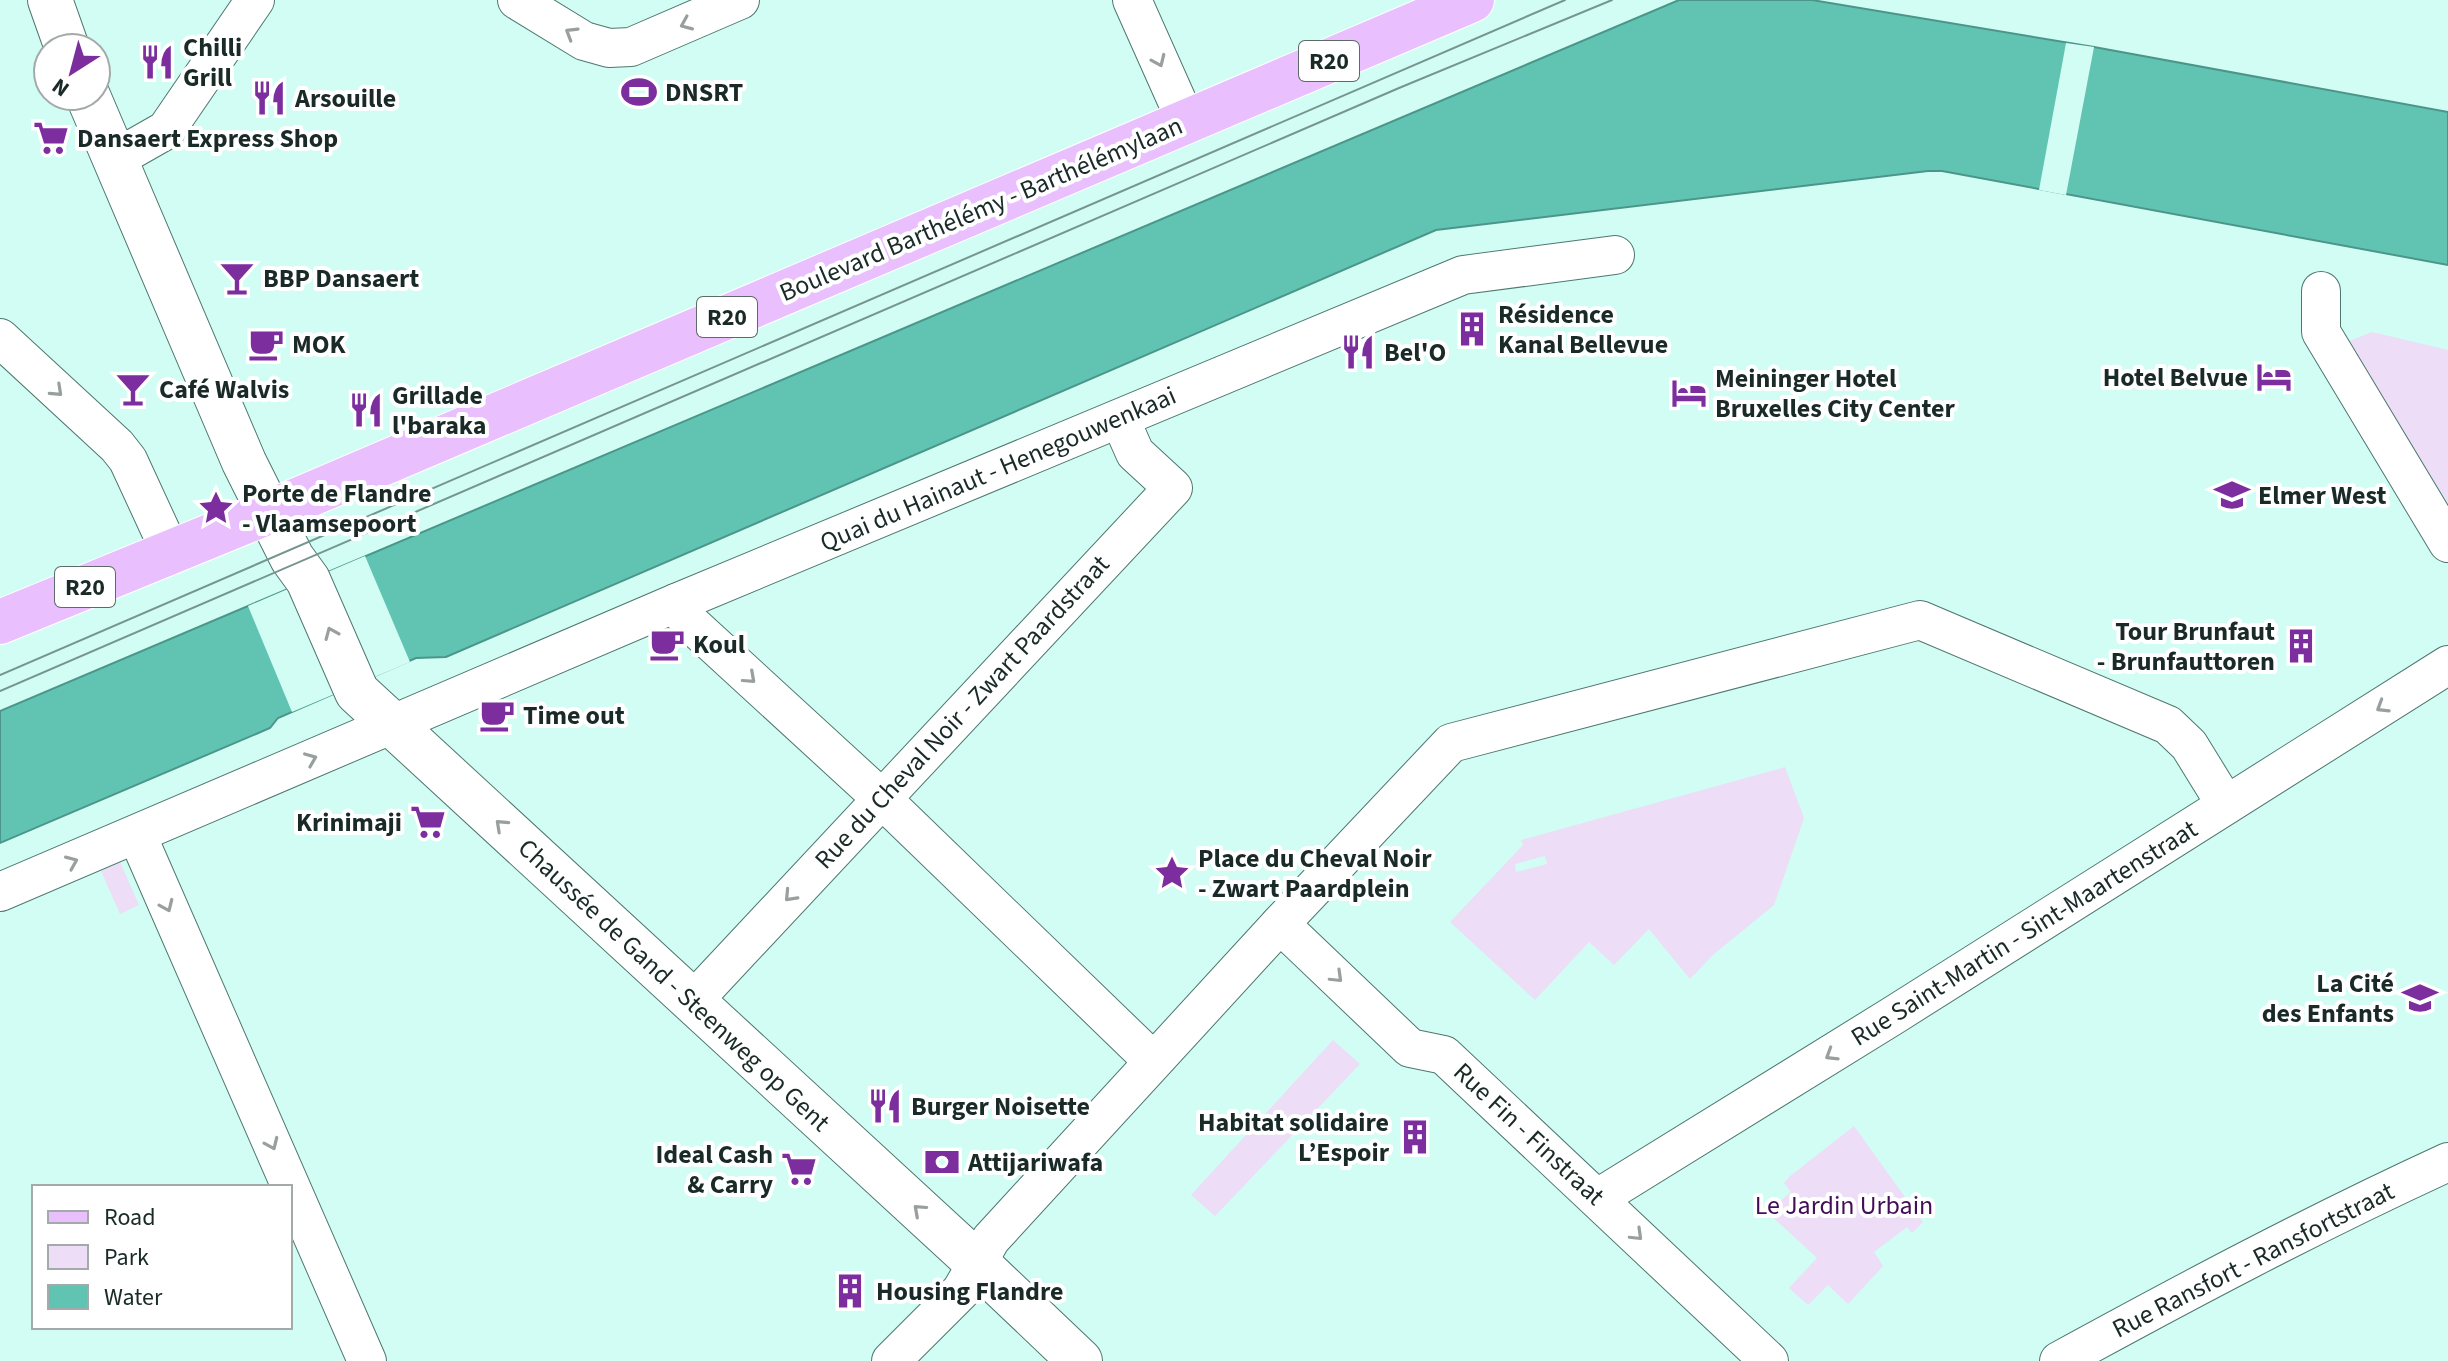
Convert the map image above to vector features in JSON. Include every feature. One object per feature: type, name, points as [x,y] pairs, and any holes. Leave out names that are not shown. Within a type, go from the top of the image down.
[{"type":"main road","name":"Boulevard Barthélémy - Barthélémylaan","points":[[269,512],[1472,0]]},
{"type":"main road","name":"R20","points":[[0,622],[269,512]]},
{"type":"street","points":[[50,0],[61,32]]},
{"type":"street","points":[[115,159],[166,130],[255,0]]},
{"type":"street","points":[[517,0],[584,41],[609,48],[631,47],[740,0]]},
{"type":"street","points":[[1132,0],[1186,121]]},
{"type":"street","points":[[95,112],[244,462],[269,512]]},
{"type":"street","name":"Quai du Hainaut - Henegouwenkaai","points":[[0,892],[676,603],[1463,275],[1615,255]]},
{"type":"street","points":[[2321,291],[2321,332],[2448,543]]},
{"type":"street","points":[[0,338],[117,446],[128,460],[170,551]]},
{"type":"street","name":"Rue du Cheval Noir - Zwart Paardstraat","points":[[692,1002],[1173,488],[1135,453],[1120,419]]},
{"type":"street","name":"Chaussée de Gand - Steenweg op Gent","points":[[269,512],[300,569],[354,686],[370,705],[1080,1361]]},
{"type":"street","points":[[676,603],[687,620],[881,798],[1153,1061]]},
{"type":"street","points":[[891,1361],[961,1291],[991,1239],[1451,743],[1920,620],[2168,725],[2189,745],[2226,805]]},
{"type":"street","name":"Rue Saint-Martin - Sint-Maartenstraat","points":[[1598,1198],[2448,665]]},
{"type":"street","points":[[137,835],[290,1185]]},
{"type":"street","name":"Rue Fin - Finstraat","points":[[1280,924],[1410,1048],[1444,1055],[1769,1361]]},
{"type":"street","name":"Rue Ransfort - Ransfortstraat","points":[[2059,1361],[2175,1296],[2300,1232],[2448,1162]]},
{"type":"street","points":[[292,1189],[367,1361]]},
{"type":"green space","points":[[2372,332],[2448,350],[2448,503],[2347,342]]},
{"type":"green space","points":[[1785,767],[1804,818],[1774,905],[1714,954],[1690,979],[1649,929],[1614,965],[1589,942],[1535,1000],[1450,922],[1523,845],[1521,840]],"holes":[[[1545,856],[1547,864],[1516,872],[1515,864]]]},
{"type":"green space","points":[[120,862],[139,905],[120,914],[101,871]]},
{"type":"green space","points":[[1333,1040],[1360,1064],[1215,1216],[1191,1195]]},
{"type":"green space","name":"Le Jardin Urbain","points":[[1854,1126],[1923,1222],[1912,1233],[1907,1227],[1874,1252],[1883,1266],[1848,1304],[1828,1285],[1808,1305],[1789,1288],[1817,1258],[1767,1212],[1791,1192],[1784,1183],[1789,1177]]},
{"type":"water","points":[[1679,0],[1812,0],[2094,47],[2448,112],[2448,265],[1942,171],[1436,230],[446,657],[416,658],[278,718],[270,728],[0,843],[0,711]]},
{"type":"pier","points":[[2066,43],[2094,47],[2066,195],[2039,190]]},
{"type":"pier","points":[[365,556],[410,662],[292,712],[248,606]]},
{"type":"tram line","points":[[0,675],[1565,0]]},
{"type":"tram line","points":[[0,691],[1399,88],[1612,0]]},
{"type":"place","name":"Chilli Grill","points":[[157,62]]},
{"type":"place","name":"DNSRT","points":[[639,92]]},
{"type":"place","name":"Arsouille","points":[[269,98]]},
{"type":"place","name":"Dansaert Express Shop","points":[[51,138]]},
{"type":"place","name":"BBP Dansaert","points":[[237,278]]},
{"type":"place","name":"Résidence Kanal Bellevue","points":[[1472,329]]},
{"type":"place","name":"MOK","points":[[266,344]]},
{"type":"place","name":"Bel'O","points":[[1358,352]]},
{"type":"place","name":"Hotel Belvue","points":[[2274,377]]},
{"type":"place","name":"Café Walvis","points":[[133,389]]},
{"type":"place","name":"Meininger Hotel Bruxelles City Center","points":[[1689,393]]},
{"type":"place","name":"Grillade l'baraka","points":[[366,410]]},
{"type":"place","name":"Elmer West","points":[[2232,495]]},
{"type":"place","name":"Porte de Flandre - Vlaamsepoort","points":[[216,508]]},
{"type":"place","name":"Koul","points":[[667,644]]},
{"type":"place","name":"Tour Brunfaut - Brunfauttoren","points":[[2301,646]]},
{"type":"place","name":"Time out","points":[[497,715]]},
{"type":"place","name":"Krinimaji","points":[[428,822]]},
{"type":"place","name":"Place du Cheval Noir - Zwart Paardplein","points":[[1172,873]]},
{"type":"place","name":"La Cité des Enfants","points":[[2420,998]]},
{"type":"place","name":"Burger Noisette","points":[[885,1106]]},
{"type":"place","name":"Habitat solidaire L’Espoir","points":[[1415,1137]]},
{"type":"place","name":"Attijariwafa","points":[[942,1162]]},
{"type":"place","name":"Ideal Cash & Carry","points":[[799,1169]]},
{"type":"place","name":"Housing Flandre","points":[[850,1291]]}]
